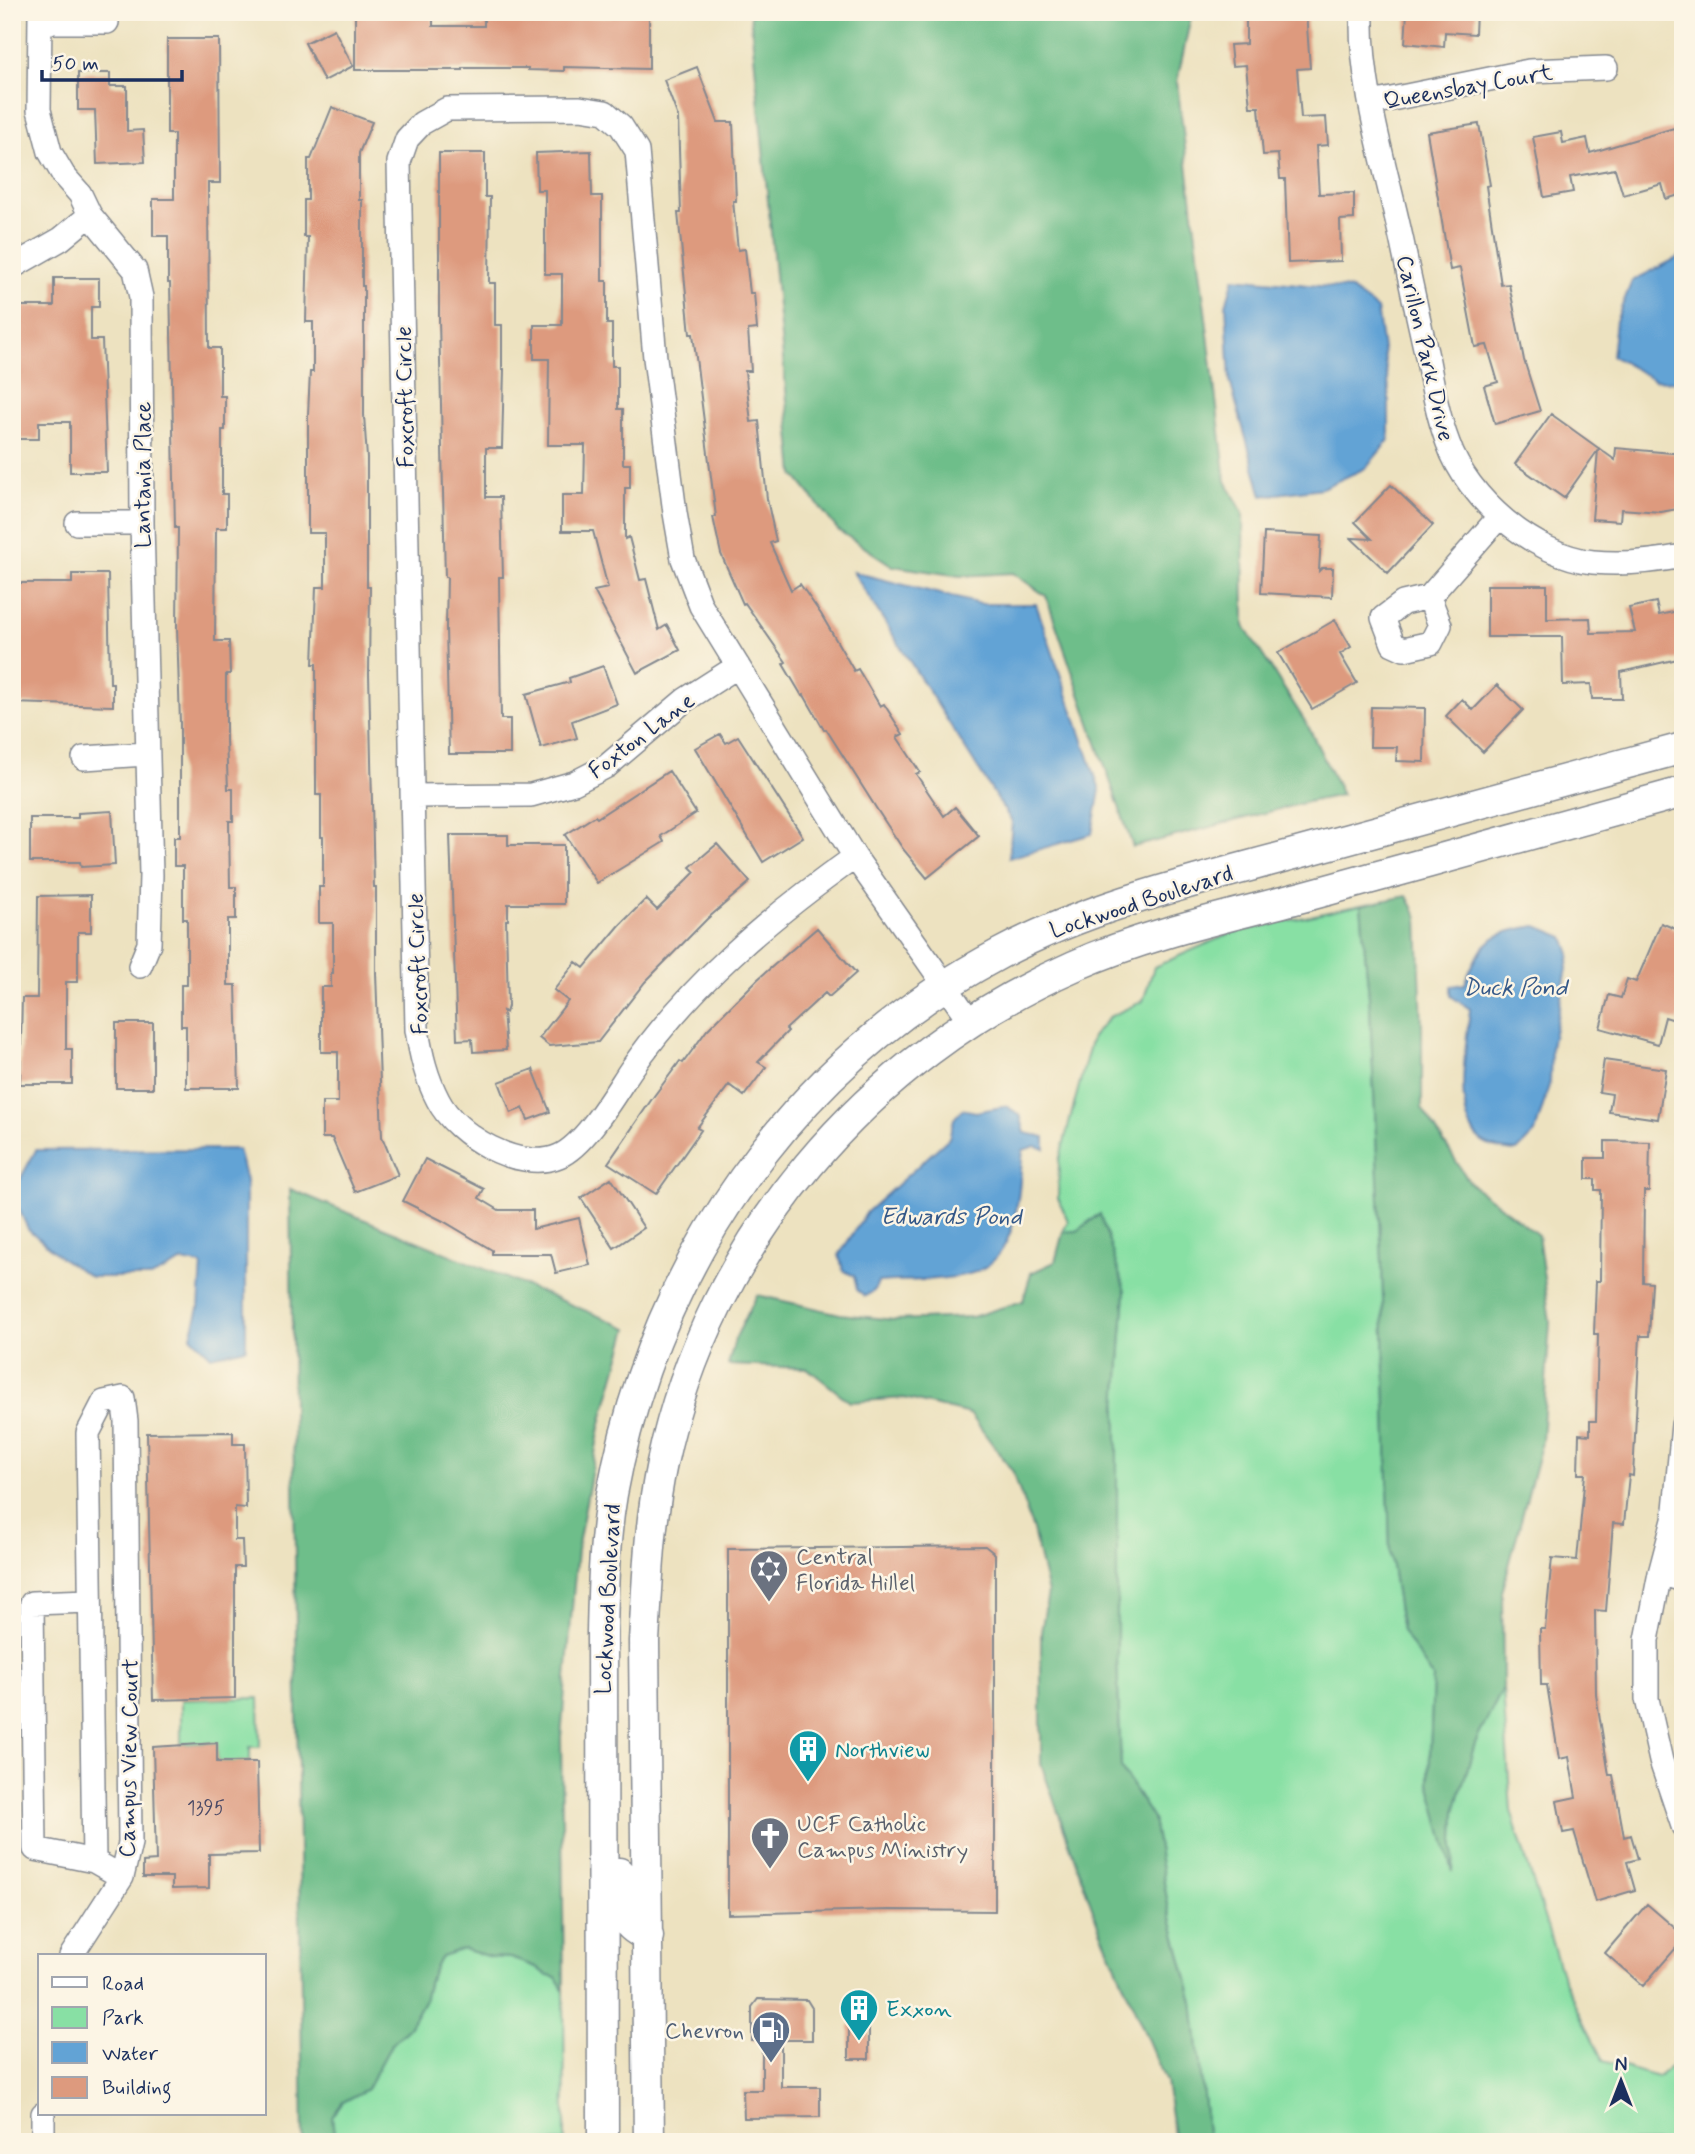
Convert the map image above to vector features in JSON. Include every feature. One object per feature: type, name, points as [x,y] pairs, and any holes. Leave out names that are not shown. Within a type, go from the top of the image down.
[{"type":"main road","name":"Lockwood Boulevard","points":[[603,2142],[604,1558],[611,1498],[638,1388],[671,1301],[716,1218],[762,1153],[792,1117],[860,1049],[901,1016],[1000,953],[1062,924],[1187,883],[1683,748]]},
{"type":"main road","name":"Lockwood Boulevard","points":[[649,2142],[644,1641],[651,1519],[662,1461],[687,1375],[707,1326],[755,1236],[788,1189],[859,1108],[897,1074],[970,1021],[1023,990],[1075,965],[1126,946],[1683,792]]},
{"type":"main road","points":[[621,1451],[662,1461]]},
{"type":"main road","points":[[602,1722],[614,1726],[632,1751],[634,1863],[648,1885]]},
{"type":"main road","points":[[603,1775],[618,1808],[620,1902],[626,1924],[634,1931],[648,1936]]},
{"type":"street","name":"Carillon Park Drive","points":[[1362,12],[1362,37],[1372,103],[1435,396],[1448,445],[1468,481],[1499,517],[1549,550],[1591,562],[1638,564],[1683,556]]},
{"type":"street","points":[[40,17],[107,22]]},
{"type":"street","name":"Lantania Place","points":[[40,17],[39,110],[50,152],[64,176],[80,194],[90,215],[135,270],[141,297],[146,754],[151,874],[149,944],[140,966]]},
{"type":"street","name":"Queensbay Court","points":[[1372,103],[1529,71],[1606,68]]},
{"type":"street","name":"Foxcroft Circle","points":[[855,857],[764,925],[703,983],[655,1034],[586,1134],[560,1156],[533,1161],[503,1153],[465,1133],[439,1103],[424,1069],[417,1030],[399,162],[407,139],[422,123],[447,109],[580,108],[605,111],[621,126],[637,151],[654,358],[683,559],[701,606],[855,857],[970,1021]]},
{"type":"street","points":[[12,267],[61,239],[90,215]]},
{"type":"street","points":[[1429,597],[1499,517]]},
{"type":"street","points":[[77,523],[142,523]]},
{"type":"street","name":"Foxton Lane","points":[[413,796],[531,795],[574,783],[607,766],[685,700],[738,666]]},
{"type":"street","points":[[84,758],[146,754]]},
{"type":"street","name":"Campus View Court","points":[[73,1954],[122,1877],[130,1843],[130,1586],[126,1421],[123,1398],[104,1402],[88,1433],[90,1601]]},
{"type":"street","points":[[1683,1425],[1674,1520],[1647,1640],[1647,1699],[1661,1761],[1683,1826]]},
{"type":"street","points":[[1660,1573],[1683,1580]]},
{"type":"street","points":[[94,1861],[90,1601],[32,1604],[35,1849],[94,1861],[122,1877]]},
{"type":"street","points":[[43,2116],[43,2142]]},
{"type":"green space","points":[[750,12],[1192,12],[1177,82],[1226,481],[1243,513],[1244,626],[1308,726],[1342,795],[1133,847],[1046,596],[1013,573],[960,576],[893,566],[838,530],[794,474]]},
{"type":"green space","points":[[1407,896],[1418,917],[1422,1108],[1470,1183],[1538,1235],[1550,1322],[1542,1441],[1502,1592],[1503,1688],[1475,1743],[1455,1811],[1453,1872],[1429,1782],[1433,1677],[1402,1631],[1390,1553],[1382,1262],[1370,1009],[1361,905]]},
{"type":"green space","points":[[1361,905],[1370,1009],[1382,1262],[1390,1553],[1402,1631],[1433,1677],[1429,1782],[1453,1869],[1455,1811],[1475,1743],[1503,1688],[1511,1811],[1563,1978],[1603,2061],[1658,2077],[1683,2057],[1683,2142],[1208,2142],[1193,2002],[1169,1911],[1153,1819],[1121,1768],[1117,1657],[1117,1406],[1125,1291],[1096,1216],[1077,1231],[1063,1232],[1068,1221],[1058,1198],[1059,1161],[1092,1037],[1109,1017],[1143,1001],[1154,967],[1231,933]]},
{"type":"green space","points":[[290,1189],[628,1328],[600,1427],[577,1550],[561,1737],[564,1991],[556,1977],[511,1958],[491,1957],[463,1949],[441,1956],[429,1980],[424,2001],[408,2029],[391,2045],[367,2089],[343,2102],[332,2117],[335,2142],[303,2142]]},
{"type":"green space","points":[[1100,1214],[1125,1291],[1117,1406],[1117,1657],[1121,1768],[1153,1819],[1169,1911],[1193,2002],[1208,2142],[1175,2142],[1166,2082],[1099,1927],[1041,1764],[1041,1632],[1048,1593],[1033,1530],[1013,1472],[970,1414],[904,1398],[850,1402],[807,1368],[728,1365],[735,1339],[757,1295],[840,1314],[894,1320],[972,1317],[1023,1301],[1031,1273],[1055,1262],[1063,1232],[1077,1231]]},
{"type":"green space","points":[[259,1698],[260,1747],[250,1747],[250,1762],[217,1762],[217,1743],[181,1744],[181,1700]]},
{"type":"green space","points":[[463,1949],[491,1957],[511,1958],[536,1967],[545,1974],[556,1977],[564,1991],[565,2142],[335,2142],[332,2117],[343,2102],[367,2089],[391,2045],[408,2029],[424,2001],[429,1980],[441,1956]]},
{"type":"water","points":[[1683,255],[1683,382],[1655,380],[1612,356],[1616,321],[1632,281]]},
{"type":"water","points":[[1234,278],[1350,289],[1377,309],[1389,389],[1389,440],[1366,468],[1322,488],[1262,496],[1230,381],[1226,305]]},
{"type":"water","points":[[853,572],[980,604],[1036,604],[1100,790],[1092,834],[1009,858],[1012,822]]},
{"type":"water","name":"Duck Pond","points":[[1537,926],[1564,937],[1570,954],[1551,1047],[1550,1082],[1535,1133],[1517,1151],[1507,1150],[1481,1141],[1470,1125],[1465,1110],[1463,1075],[1470,1009],[1451,996],[1451,986],[1465,984],[1476,958],[1490,941],[1509,932]]},
{"type":"water","name":"Edwards Pond","points":[[1006,1106],[1020,1115],[1025,1133],[1045,1137],[1045,1149],[1035,1146],[1023,1150],[1013,1223],[998,1255],[986,1267],[969,1274],[878,1282],[874,1291],[865,1296],[857,1290],[854,1276],[843,1270],[839,1255],[867,1212],[949,1138],[954,1119],[962,1109],[976,1112]]},
{"type":"water","points":[[238,1149],[246,1181],[246,1348],[211,1356],[191,1336],[199,1308],[202,1265],[183,1261],[151,1277],[91,1277],[60,1257],[28,1229],[12,1194],[36,1150]]},
{"type":"building","points":[[355,12],[433,12],[433,26],[484,26],[484,12],[563,12],[564,18],[612,17],[612,12],[649,12],[649,69],[564,67],[564,71],[528,68],[355,70]]},
{"type":"building","points":[[1246,12],[1306,12],[1310,68],[1297,69],[1301,118],[1326,117],[1328,145],[1316,146],[1319,194],[1354,193],[1354,219],[1340,220],[1341,261],[1288,263],[1285,179],[1280,179],[1278,154],[1263,155],[1259,107],[1250,107],[1246,65],[1232,66],[1230,45],[1246,44]]},
{"type":"building","points":[[1407,12],[1476,12],[1475,34],[1445,32],[1444,47],[1405,43]]},
{"type":"building","points":[[334,29],[353,66],[324,81],[305,43]]},
{"type":"building","points":[[167,39],[219,39],[220,183],[208,183],[209,348],[220,348],[220,396],[225,396],[222,494],[227,494],[227,528],[216,528],[215,641],[229,641],[226,740],[228,789],[233,789],[233,821],[229,821],[230,887],[236,887],[236,919],[228,919],[228,985],[236,985],[239,1088],[186,1088],[186,1026],[181,1026],[181,985],[187,985],[187,919],[183,919],[183,866],[174,866],[174,837],[180,837],[180,723],[178,528],[175,528],[170,283],[168,236],[153,236],[153,199],[174,199],[174,134],[167,134]]},
{"type":"building","points":[[697,67],[718,122],[733,122],[736,201],[733,201],[738,250],[745,249],[750,293],[754,293],[757,329],[748,330],[751,371],[745,371],[751,422],[759,421],[767,499],[776,541],[770,543],[791,590],[800,584],[854,671],[858,669],[880,706],[884,704],[903,734],[897,737],[920,772],[916,774],[944,816],[955,807],[979,836],[927,878],[903,849],[826,729],[824,730],[804,695],[802,696],[783,664],[786,662],[745,603],[743,604],[721,554],[713,517],[716,517],[693,334],[690,334],[678,213],[681,213],[678,117],[664,80]]},
{"type":"building","points":[[78,73],[110,73],[110,86],[127,86],[127,131],[143,130],[145,162],[97,164],[95,110],[78,110]]},
{"type":"building","points":[[332,107],[372,122],[359,153],[359,200],[362,200],[364,286],[367,587],[370,587],[369,674],[376,973],[382,1137],[398,1175],[355,1192],[332,1138],[322,1138],[322,1102],[338,1102],[338,1052],[321,1052],[321,987],[331,987],[333,973],[333,923],[319,923],[319,887],[323,887],[323,837],[321,795],[316,795],[316,664],[313,664],[316,587],[325,587],[325,533],[308,533],[308,415],[310,372],[313,372],[313,322],[306,322],[308,237],[304,237],[304,200],[308,200],[308,159],[311,159]]},
{"type":"building","points":[[1479,124],[1490,185],[1486,186],[1501,285],[1509,284],[1524,360],[1540,411],[1495,424],[1484,386],[1498,382],[1487,345],[1475,347],[1460,268],[1450,270],[1427,132]]},
{"type":"building","points":[[1674,128],[1683,156],[1683,194],[1666,199],[1662,184],[1623,195],[1615,169],[1570,177],[1573,192],[1544,197],[1533,137],[1561,132],[1563,143],[1587,138],[1590,153]]},
{"type":"building","points":[[591,151],[592,196],[602,196],[602,281],[607,281],[607,324],[612,324],[612,366],[618,366],[618,409],[623,409],[623,464],[630,464],[630,488],[625,488],[625,539],[629,537],[640,580],[646,579],[659,630],[667,625],[680,650],[637,673],[594,591],[608,588],[593,531],[562,531],[562,495],[584,495],[585,445],[548,445],[549,359],[534,359],[534,325],[562,325],[562,274],[545,274],[545,190],[537,190],[536,153]]},
{"type":"building","points":[[439,153],[485,153],[485,197],[490,197],[489,283],[495,283],[495,325],[502,325],[504,369],[502,448],[486,448],[486,497],[501,497],[501,719],[510,719],[510,754],[449,754],[439,319]]},
{"type":"building","points":[[54,278],[99,278],[99,307],[91,307],[91,340],[102,340],[107,472],[70,472],[70,422],[39,422],[39,439],[12,439],[12,306],[54,306]]},
{"type":"building","points":[[1551,414],[1615,460],[1616,448],[1683,454],[1683,508],[1661,512],[1621,509],[1620,521],[1592,519],[1598,450],[1564,498],[1515,464]]},
{"type":"building","points":[[1391,485],[1433,525],[1388,573],[1351,538],[1372,539],[1355,522]]},
{"type":"building","points":[[1264,533],[1321,536],[1319,571],[1322,568],[1333,568],[1332,597],[1261,593]]},
{"type":"building","points":[[72,574],[108,574],[110,683],[113,683],[113,706],[12,703],[12,583],[72,583]]},
{"type":"building","points":[[1487,585],[1547,585],[1547,619],[1590,618],[1591,633],[1635,632],[1629,608],[1656,602],[1659,615],[1683,610],[1683,643],[1679,644],[1682,658],[1621,672],[1622,699],[1592,699],[1591,684],[1563,685],[1562,637],[1487,637]]},
{"type":"building","points":[[1335,620],[1351,647],[1340,654],[1357,683],[1312,709],[1278,653]]},
{"type":"building","points":[[603,666],[617,704],[572,721],[577,738],[541,748],[526,694],[570,682],[569,678]]},
{"type":"building","points":[[1497,685],[1523,710],[1483,752],[1446,716],[1462,699],[1473,710]]},
{"type":"building","points":[[1371,707],[1425,708],[1424,762],[1396,761],[1397,747],[1370,747]]},
{"type":"building","points":[[720,734],[726,743],[738,736],[803,837],[763,862],[695,748]]},
{"type":"building","points":[[669,771],[696,813],[661,836],[664,842],[597,883],[565,835],[595,816],[597,818]]},
{"type":"building","points":[[112,811],[115,865],[81,867],[80,862],[30,862],[30,818],[78,818],[78,813]]},
{"type":"building","points":[[450,835],[508,835],[508,845],[564,845],[564,904],[508,904],[508,1006],[506,1013],[503,1011],[506,1050],[473,1052],[472,1039],[457,1040]]},
{"type":"building","points":[[717,844],[750,882],[707,919],[645,982],[598,1042],[549,1046],[539,1038],[568,1001],[554,990],[576,962],[584,968],[646,899],[657,910],[695,872],[690,867]]},
{"type":"building","points":[[91,895],[91,932],[78,932],[78,982],[66,982],[66,1049],[72,1049],[72,1084],[20,1084],[22,998],[37,998],[38,896]]},
{"type":"building","points":[[1661,923],[1683,932],[1683,1005],[1678,1021],[1665,1017],[1658,1044],[1600,1028],[1609,995],[1621,998],[1627,979],[1636,982]]},
{"type":"building","points":[[817,928],[856,973],[829,997],[825,993],[786,1029],[788,1031],[758,1062],[766,1067],[744,1096],[729,1085],[697,1128],[701,1130],[656,1194],[608,1163],[680,1061],[683,1063],[707,1030],[758,979]]},
{"type":"building","points":[[116,1023],[153,1023],[153,1088],[116,1088]]},
{"type":"building","points":[[1604,1060],[1666,1069],[1658,1119],[1609,1112],[1612,1094],[1599,1092]]},
{"type":"building","points":[[533,1069],[550,1112],[528,1120],[523,1108],[511,1113],[499,1082]]},
{"type":"building","points":[[1605,1141],[1650,1142],[1649,1191],[1644,1191],[1643,1282],[1652,1283],[1649,1336],[1640,1336],[1633,1476],[1629,1475],[1624,1524],[1613,1523],[1606,1611],[1595,1610],[1596,1695],[1609,1775],[1613,1775],[1624,1837],[1631,1835],[1638,1859],[1627,1862],[1635,1890],[1595,1902],[1574,1831],[1563,1833],[1557,1801],[1576,1797],[1569,1757],[1559,1759],[1547,1685],[1541,1685],[1540,1629],[1545,1629],[1552,1558],[1577,1560],[1585,1474],[1578,1474],[1579,1434],[1590,1435],[1590,1421],[1596,1421],[1598,1334],[1594,1334],[1596,1281],[1600,1281],[1601,1190],[1595,1190],[1595,1179],[1586,1179],[1586,1158],[1605,1158]]},
{"type":"building","points":[[425,1159],[484,1189],[479,1198],[499,1210],[533,1210],[533,1229],[579,1218],[590,1265],[556,1273],[551,1254],[492,1254],[492,1250],[403,1201]]},
{"type":"building","points":[[611,1178],[644,1228],[614,1248],[581,1198]]},
{"type":"building","points":[[233,1432],[233,1444],[245,1444],[246,1508],[235,1507],[235,1540],[242,1540],[243,1567],[235,1567],[235,1698],[153,1700],[147,1433]]},
{"type":"building","name":"Northview","points":[[985,1546],[995,1554],[995,1911],[889,1910],[728,1914],[728,1549]]},
{"type":"building","points":[[217,1743],[217,1762],[257,1762],[259,1853],[209,1854],[209,1888],[172,1889],[172,1877],[143,1877],[143,1862],[156,1861],[153,1747]]},
{"type":"building","points":[[1647,1904],[1683,1935],[1683,1940],[1643,1986],[1605,1953]]},
{"type":"building","points":[[758,1999],[807,2000],[812,2008],[812,2040],[781,2040],[781,2087],[820,2087],[820,2117],[744,2118],[743,2090],[762,2090],[762,2041],[752,2041],[752,2007]]},
{"type":"building","name":"Exxon","points":[[849,2025],[869,2025],[869,2059],[849,2059]]},
{"type":"place","name":"Central Florida Hillel","points":[[769,1603]]},
{"type":"place","name":"Northview","points":[[808,1783]]},
{"type":"place","name":"UCF Catholic Campus Ministry","points":[[770,1870]]},
{"type":"place","name":"Exxon","points":[[859,2042]]},
{"type":"place","name":"Chevron","points":[[771,2064]]}]
